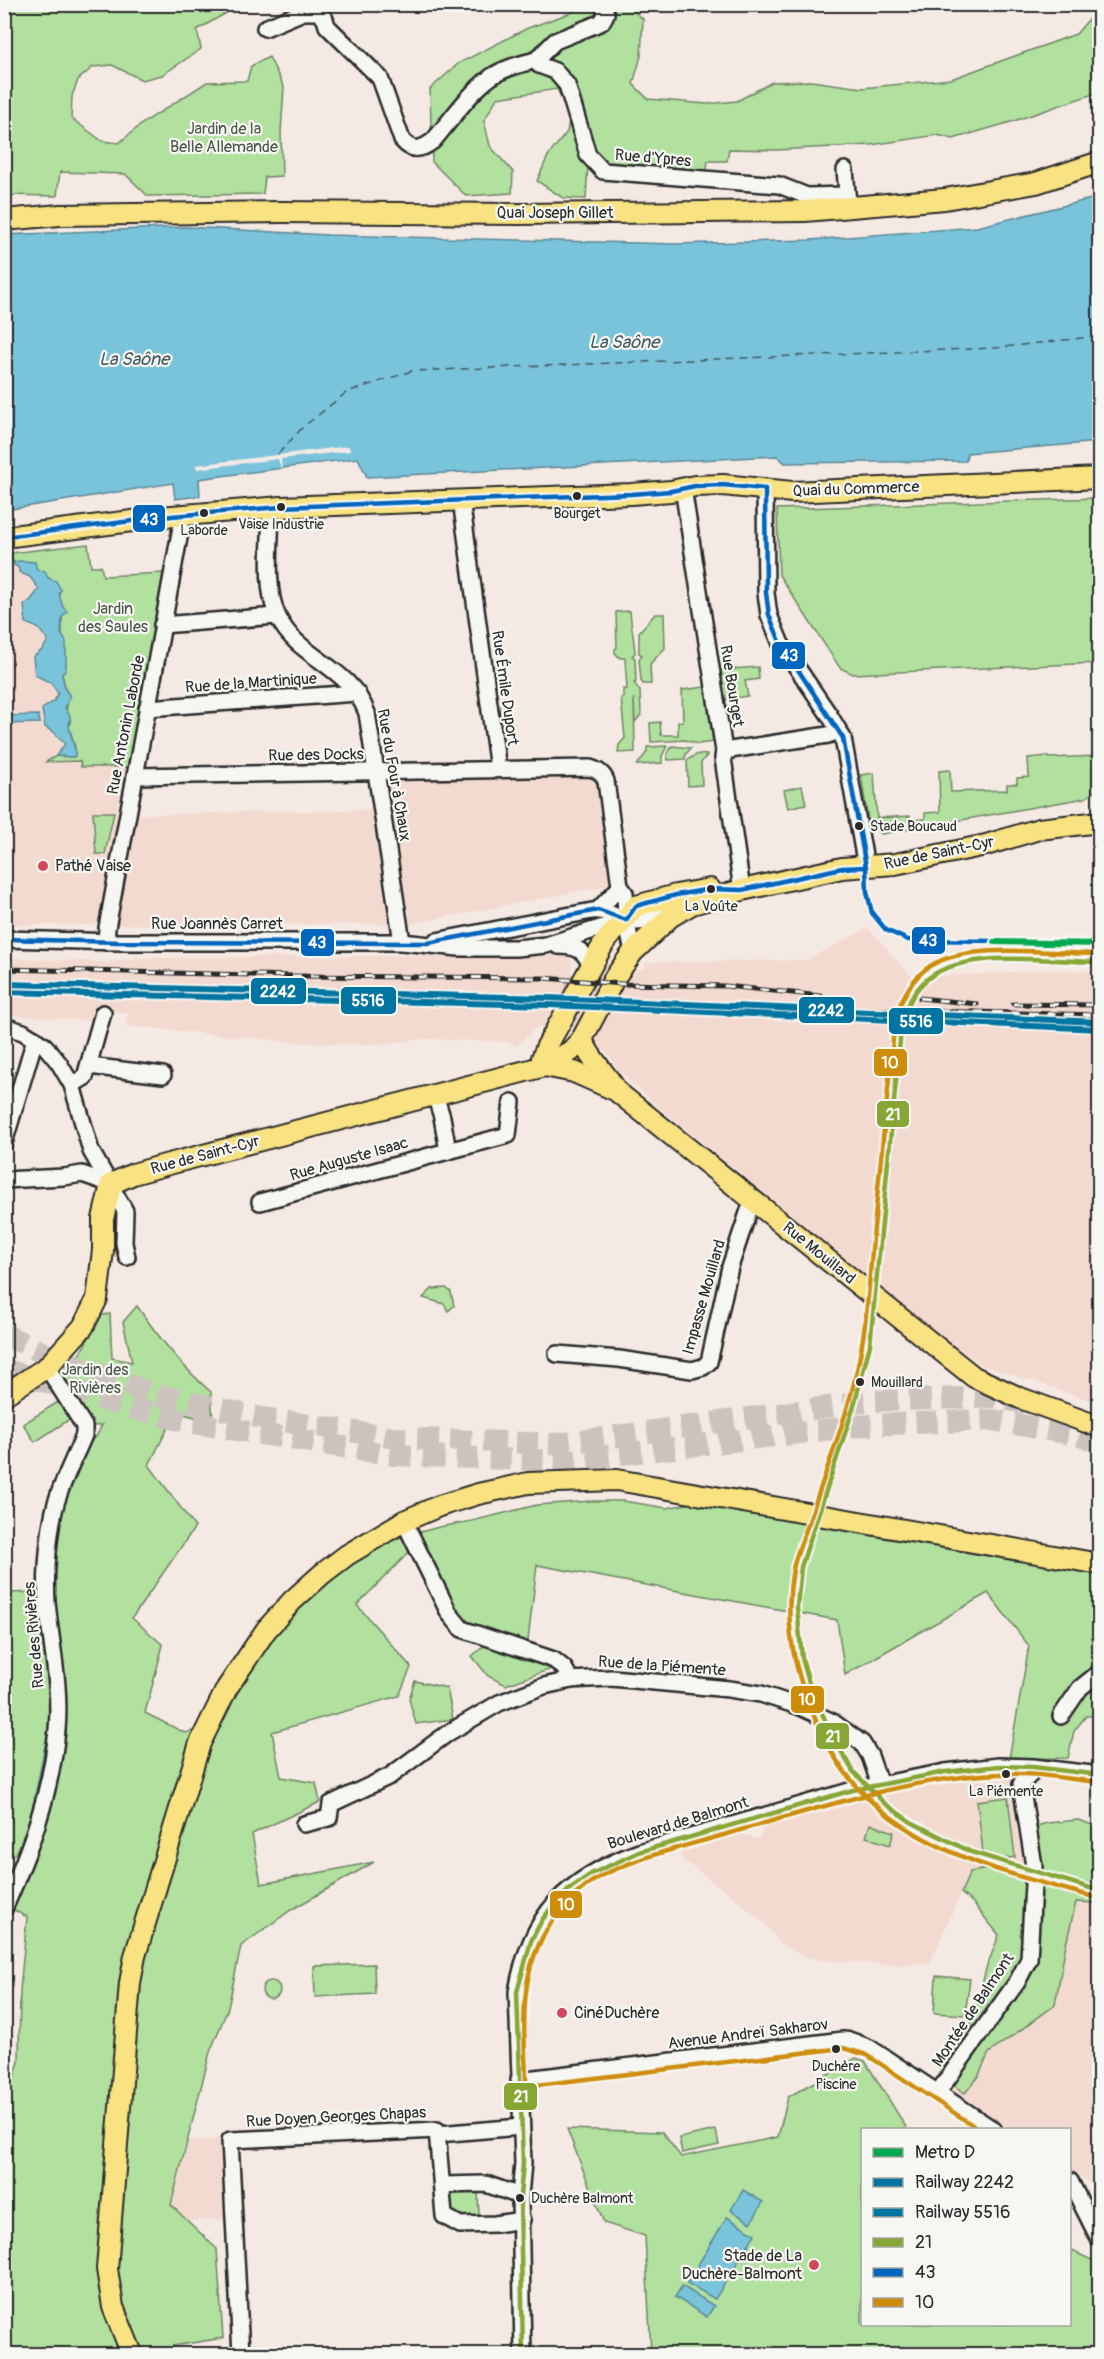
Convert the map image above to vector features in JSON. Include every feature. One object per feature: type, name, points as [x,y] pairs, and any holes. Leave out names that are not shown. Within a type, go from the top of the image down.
[{"type":"main road","name":"Quai Joseph Gillet","points":[[4,220],[84,215],[282,212],[519,214],[805,211],[848,201],[945,199],[1036,183],[1100,162]]},
{"type":"main road","name":"Quai du Commerce","points":[[4,537],[181,515],[272,507],[631,494],[723,485],[792,492],[1100,478]]},
{"type":"main road","name":"Rue de Saint-Cyr","points":[[111,1184],[148,1170],[545,1066],[571,1051],[582,1039],[615,977],[633,952],[670,917],[692,904],[742,890],[842,868],[866,867],[986,845],[1039,829],[1100,822]]},
{"type":"main road","name":"Rue de Saint-Cyr","points":[[545,1066],[542,1058],[547,1046],[591,965],[604,943],[636,906],[675,895],[711,889],[742,890]]},
{"type":"main road","name":"Rue Mouillard","points":[[582,1039],[588,1054],[606,1074],[615,1090]]},
{"type":"main road","name":"Rue Mouillard","points":[[545,1066],[574,1072],[615,1090],[974,1377],[1020,1398],[1100,1427]]},
{"type":"main road","points":[[4,1395],[47,1367],[83,1327],[97,1299],[103,1250],[103,1219],[111,1184]]},
{"type":"main road","points":[[132,2355],[122,2334],[109,2288],[107,2269],[130,1983],[135,1956],[205,1730],[244,1661],[266,1630],[292,1601],[322,1574],[347,1555],[404,1521],[439,1506],[478,1494],[528,1483],[617,1480],[1100,1564]]},
{"type":"street","points":[[265,28],[303,12],[319,12],[327,26],[380,78],[402,140],[408,147],[415,149],[424,147],[433,141],[492,76],[536,60],[555,41],[602,22],[606,14],[603,4]]},
{"type":"street","name":"Rue d'Ypres","points":[[536,60],[539,65],[555,71],[567,85],[588,155],[603,171],[779,186],[807,196],[848,201]]},
{"type":"street","points":[[845,170],[848,201]]},
{"type":"street","name":"Rue Bourget","points":[[683,488],[724,751],[723,758],[742,890]]},
{"type":"street","points":[[765,489],[766,592],[769,615],[781,644],[843,738],[866,867]]},
{"type":"street","name":"Rue Émile Duport","points":[[461,500],[498,769],[590,768],[601,772],[606,781],[620,887],[625,893],[626,920]]},
{"type":"street","name":"Rue du Four à Chaux","points":[[272,507],[270,595],[277,616],[292,638],[340,674],[357,693],[367,713],[402,942]]},
{"type":"street","name":"Rue Antonin Laborde","points":[[106,942],[181,527],[181,515]]},
{"type":"street","points":[[162,625],[277,616]]},
{"type":"street","name":"Rue de la Martinique","points":[[147,708],[357,693]]},
{"type":"street","points":[[724,751],[828,735],[839,731]]},
{"type":"street","name":"Rue des Docks","points":[[135,776],[498,769]]},
{"type":"street","points":[[620,887],[598,910],[626,920],[633,952]]},
{"type":"street","name":"Rue de Saint-Cyr","points":[[626,920],[641,922],[692,904]]},
{"type":"street","name":"Rue Joannès Carret","points":[[428,943],[598,910]]},
{"type":"street","name":"Rue Joannès Carret","points":[[4,939],[106,942],[402,942],[459,948],[516,948],[546,945],[626,920]]},
{"type":"street","points":[[512,926],[516,948]]},
{"type":"street","points":[[546,945],[576,946],[585,953],[591,965]]},
{"type":"street","points":[[72,1085],[85,1077],[103,1013]]},
{"type":"street","points":[[4,1026],[23,1032],[45,1046],[59,1063],[72,1085],[91,1151],[111,1184],[127,1218],[124,1242],[127,1257]]},
{"type":"street","points":[[4,1143],[35,1040]]},
{"type":"street","points":[[88,1066],[163,1075]]},
{"type":"street","points":[[435,1095],[442,1117],[448,1151]]},
{"type":"street","name":"Rue Auguste Isaac","points":[[260,1202],[508,1135],[512,1102]]},
{"type":"street","points":[[4,1180],[82,1174],[111,1184]]},
{"type":"street","name":"Impasse Mouillard","points":[[557,1354],[619,1359],[680,1369],[692,1370],[703,1367],[709,1362],[730,1267],[754,1201]]},
{"type":"street","name":"Rue des Rivières","points":[[4,1909],[38,1828],[49,1783],[57,1729],[58,1684],[47,1600],[47,1560],[58,1496],[84,1435],[84,1426],[47,1367]]},
{"type":"street","points":[[404,1521],[449,1613],[462,1629],[554,1660],[564,1668],[571,1680]]},
{"type":"street","points":[[1061,1716],[1080,1688],[1100,1672]]},
{"type":"street","name":"Rue de la Piémente","points":[[304,1824],[329,1818],[331,1804],[390,1776],[448,1733],[484,1710],[527,1692],[571,1680],[612,1678],[729,1689],[760,1694],[798,1706],[833,1722],[862,1743],[870,1756],[880,1785]]},
{"type":"street","name":"Boulevard de Balmont","points":[[523,2355],[520,2196],[523,2163],[517,2010],[521,1971],[530,1943],[551,1907],[565,1891],[592,1872],[639,1852],[842,1793],[945,1772],[999,1766],[1033,1767],[1100,1775]]},
{"type":"street","name":"Montée de Balmont","points":[[938,2092],[1017,1982],[1029,1959],[1034,1866],[1021,1784],[1032,1773]]},
{"type":"street","name":"Avenue Andreï Sakharov","points":[[519,2080],[843,2040],[870,2048],[991,2128]]},
{"type":"street","name":"Rue Doyen Georges Chapas","points":[[438,2134],[521,2127]]},
{"type":"street","name":"Rue Doyen Georges Chapas","points":[[241,2355],[230,2140],[437,2130],[444,2216],[460,2225],[495,2224],[522,2220]]},
{"type":"street","points":[[1071,2183],[1100,2241]]},
{"type":"street","points":[[442,2186],[486,2184],[520,2196]]},
{"type":"shaded area","points":[[65,546],[81,767],[131,767],[126,815],[388,809],[384,781],[596,775],[612,885],[410,924],[5,925],[4,554]]},
{"type":"shaded area","points":[[868,928],[913,978],[1039,970],[1099,971],[1099,1403],[982,1365],[951,1344],[657,1106],[617,1069],[612,1059],[597,1043],[595,1034],[569,1028],[538,1027],[516,1046],[509,1042],[423,1039],[380,1044],[305,1043],[126,1026],[127,1012],[95,1011],[91,1021],[5,1015],[5,958],[107,962],[139,958],[571,956],[572,975],[608,973],[625,979],[640,969],[646,969],[645,963],[653,962],[806,960]]},
{"type":"shaded area","points":[[1011,1779],[1016,1783],[1027,1863],[970,1872],[930,1963],[893,1965],[820,1960],[800,1955],[780,1943],[766,1925],[682,1859],[680,1853],[741,1834],[759,1839],[763,1828],[884,1795],[971,1780]]},
{"type":"shaded area","points":[[1099,1869],[1099,2189],[1071,2170],[1071,2128],[1008,2128],[953,2092],[1016,2000],[1041,1924]]},
{"type":"shaded area","points":[[223,2139],[227,2219],[170,2222],[169,2211],[189,2141]]},
{"type":"green space","name":"Jardin de la Belle Allemande","points":[[5,4],[240,5],[197,30],[201,49],[162,75],[142,80],[112,65],[93,67],[78,80],[72,96],[71,118],[102,141],[119,143],[143,123],[207,82],[247,81],[251,66],[269,57],[284,87],[281,132],[282,176],[265,177],[263,194],[148,196],[125,174],[60,172],[57,196],[5,195]]},
{"type":"green space","points":[[572,5],[626,5],[643,19],[641,56],[633,84],[648,99],[707,104],[737,101],[772,82],[811,81],[862,88],[951,79],[1076,34],[1095,12],[1099,11],[1099,92],[953,139],[937,135],[871,145],[777,150],[729,149],[727,161],[708,161],[706,175],[588,165],[586,199],[563,198],[537,181],[548,156],[567,132],[570,116],[557,89],[497,98],[484,121],[490,146],[513,172],[512,193],[466,196],[432,162],[430,89],[459,63],[528,28],[573,12]]},
{"type":"green space","points":[[1099,498],[1099,663],[853,674],[840,668],[779,575],[777,509]]},
{"type":"green space","name":"Jardin des Saules","points":[[88,544],[91,566],[101,566],[103,576],[163,573],[131,767],[81,767],[80,761],[46,762],[56,756],[73,757],[75,747],[69,727],[71,722],[66,712],[68,700],[62,674],[62,605],[51,580],[37,570],[34,563],[13,562],[11,553]]},
{"type":"green space","points":[[630,611],[635,653],[632,656],[635,658],[636,682],[634,683],[640,691],[641,715],[635,722],[634,698],[635,752],[618,753],[619,745],[625,738],[621,698],[623,698],[623,689],[627,689],[625,658],[620,658],[615,653],[617,648],[616,612]]},
{"type":"green space","points":[[655,614],[664,614],[665,648],[650,664],[651,684],[643,684],[639,659],[642,655],[639,653],[639,632]]},
{"type":"green space","points":[[758,667],[759,679],[745,681],[748,696],[723,700],[719,670]]},
{"type":"green space","points":[[705,687],[713,742],[698,744],[685,740],[651,742],[650,723],[660,722],[661,735],[678,735],[678,722],[683,721],[682,690]]},
{"type":"green space","points":[[667,746],[662,756],[662,763],[637,765],[647,752],[647,747]]},
{"type":"green space","points":[[672,746],[691,748],[685,759],[668,760],[667,755]]},
{"type":"green space","points":[[698,754],[707,755],[701,763],[702,785],[688,786],[687,760]]},
{"type":"green space","points":[[1048,756],[1049,758],[1099,756],[1099,789],[1085,798],[882,834],[869,826],[861,775],[874,773],[877,818],[910,816],[910,820],[925,819],[925,813],[940,812],[939,771],[950,770],[951,792],[1007,790],[1007,784],[1017,784],[1017,778],[1029,777],[1028,758]]},
{"type":"green space","points":[[802,786],[806,804],[788,808],[784,790]]},
{"type":"green space","points":[[93,812],[114,812],[105,854],[96,854]]},
{"type":"green space","points":[[446,1288],[451,1292],[454,1306],[448,1311],[444,1304],[423,1298],[432,1289]]},
{"type":"green space","name":"Jardin des Rivières","points":[[137,1306],[171,1352],[211,1392],[213,1422],[176,1412],[149,1465],[195,1527],[132,1618],[163,1645],[145,1713],[185,1733],[210,1726],[292,1609],[376,1544],[537,1505],[591,1501],[623,1501],[667,1508],[697,1502],[1099,1569],[1099,1716],[1086,1716],[1074,1731],[1068,1758],[1009,1759],[1029,1646],[988,1593],[845,1675],[837,1620],[537,1565],[526,1657],[554,1668],[506,1685],[488,1676],[472,1656],[489,1642],[462,1629],[420,1541],[357,1605],[411,1667],[399,1696],[272,1732],[281,1777],[316,1783],[320,1802],[252,1834],[261,1884],[374,1862],[291,1910],[241,1946],[228,2008],[210,2052],[171,2205],[217,2249],[223,2338],[173,2346],[174,2354],[5,2354],[4,2105],[19,2062],[20,1990],[27,1917],[10,1908],[53,1788],[56,1625],[51,1560],[59,1512],[83,1446],[96,1437],[102,1425],[94,1426],[61,1374],[79,1355],[102,1315],[110,1314],[112,1358],[132,1362],[123,1322]]},
{"type":"green space","points":[[58,1402],[70,1419],[35,1442],[23,1424]]},
{"type":"green space","points":[[4,1583],[7,1593],[38,1592],[41,1629],[52,1683],[51,1729],[42,1783],[22,1856],[5,1851]]},
{"type":"green space","points":[[415,1681],[447,1688],[453,1719],[416,1724],[409,1699]]},
{"type":"green space","points":[[1008,1797],[1015,1857],[984,1861],[977,1801]]},
{"type":"green space","points":[[1078,1820],[1099,1827],[1099,1903],[1076,1902],[1055,2005],[989,2053],[978,2077],[965,2093],[938,2075],[973,2020],[986,1969],[999,1935],[973,1903],[961,1893],[970,1872],[1027,1863],[1024,1830],[1047,1823]]},
{"type":"green space","points":[[870,1824],[894,1832],[890,1845],[866,1837]]},
{"type":"green space","points":[[374,1964],[375,1994],[315,1997],[314,1966]]},
{"type":"green space","points":[[936,1976],[970,1979],[965,2015],[934,2013]]},
{"type":"green space","points":[[267,1981],[275,1981],[280,1986],[278,1997],[267,1999],[262,1994],[262,1986]]},
{"type":"green space","points":[[856,2058],[865,2061],[906,2127],[861,2128],[861,2326],[1071,2326],[1071,2250],[1094,2261],[1099,2273],[1099,2354],[651,2354],[645,2236],[604,2223],[567,2129],[662,2132],[681,2157],[778,2137],[788,2097]]},
{"type":"green space","points":[[716,2130],[719,2145],[682,2153],[679,2138]]},
{"type":"green space","points":[[478,2189],[479,2216],[457,2217],[448,2209],[451,2197],[457,2192]]},
{"type":"water","name":"La Saône","points":[[1099,197],[1099,442],[967,453],[966,461],[785,463],[777,456],[367,477],[358,458],[199,479],[200,496],[175,499],[173,483],[5,510],[4,235],[186,227],[328,235],[674,244],[810,240],[977,227]]},
{"type":"water","points":[[13,562],[35,562],[37,570],[45,571],[48,578],[56,581],[61,590],[59,593],[62,605],[67,612],[62,617],[61,633],[66,642],[66,670],[62,674],[65,689],[70,696],[65,708],[70,716],[69,727],[75,750],[73,757],[56,756],[65,744],[55,733],[45,727],[42,709],[54,701],[58,693],[51,683],[35,675],[33,657],[43,649],[48,640],[38,628],[26,623],[24,605],[39,589],[30,577],[19,572],[19,568]]},
{"type":"water","points":[[38,715],[40,723],[5,724],[5,716]]},
{"type":"water","points":[[743,2190],[763,2202],[751,2223],[731,2210]]},
{"type":"water","points":[[727,2217],[755,2234],[715,2299],[687,2283]]},
{"type":"water","points":[[682,2286],[714,2306],[707,2317],[675,2297]]},
{"type":"pier","points":[[349,446],[350,451],[281,459],[282,471],[278,459],[197,469],[196,465]]},
{"type":"waterway","points":[[32,1815],[50,1724]]},
{"type":"ferry route","points":[[278,454],[303,427],[347,392],[412,371],[995,348],[1100,336]]},
{"type":"tunnel","points":[[4,1334],[43,1353],[153,1394],[257,1417],[395,1438],[558,1444],[872,1401],[992,1397],[1025,1403]]},
{"type":"tunnel","points":[[4,1369],[114,1403],[187,1422],[393,1455],[563,1461],[867,1425],[992,1420],[1077,1435],[1100,1442]]},
{"type":"railway","points":[[4,969],[295,976],[543,978],[623,984],[726,986],[821,996]]},
{"type":"railway","points":[[920,998],[977,1004]]},
{"type":"railway","points":[[1013,1004],[1100,1005]]},
{"type":"railway","points":[[831,1011],[899,1010],[1100,1015]]},
{"type":"metro line","name":"D","points":[[994,942],[1100,944]]},
{"type":"rail line","name":"2242","points":[[4,984],[549,998],[1100,1022]]},
{"type":"rail line","name":"5516","points":[[4,992],[549,1005],[1100,1029]]},
{"type":"transit line","name":"43","points":[[4,537],[172,516],[281,507],[631,494],[671,491],[695,486],[723,485],[765,489]]},
{"type":"transit line","name":"43","points":[[765,489],[766,593],[769,615],[781,644],[843,738],[872,913],[886,930],[908,940],[1100,942]]},
{"type":"transit line","name":"43","points":[[626,920],[636,906],[676,895],[711,889],[742,890],[842,868],[866,867]]},
{"type":"transit line","name":"43","points":[[4,939],[119,942],[428,943],[598,910],[626,920]]},
{"type":"transit line","name":"10","points":[[1098,1898],[1030,1880],[962,1856],[930,1842],[900,1824],[872,1802],[836,1759],[812,1711],[797,1669],[791,1636],[790,1602],[795,1562],[840,1430],[858,1366],[867,1304],[895,1019],[900,1004],[918,977],[930,966],[946,958],[988,951],[1100,954]]},
{"type":"transit line","name":"21","points":[[1100,962],[1005,959],[980,960],[957,965],[937,972],[922,984],[908,1006],[902,1020],[870,1345],[853,1409],[801,1567],[797,1607],[802,1658],[811,1690],[836,1743],[853,1771],[884,1803],[911,1822],[971,1852],[1100,1891]]},
{"type":"transit line","name":"21","points":[[523,2354],[520,2196],[523,2163],[517,1992],[531,1941],[542,1920],[556,1902],[591,1874],[639,1852],[853,1790],[945,1772],[999,1766],[1033,1767],[1100,1775]]},
{"type":"transit line","name":"10","points":[[526,2080],[524,2014],[529,1974],[535,1954],[544,1934],[571,1898],[601,1876],[649,1856],[900,1787],[967,1776],[1012,1774],[1099,1782]]},
{"type":"transit line","name":"10","points":[[520,2087],[843,2048],[867,2055],[977,2128]]},
{"type":"place","name":"Bourget","points":[[577,496]]},
{"type":"place","name":"Vaise Industrie","points":[[281,507]]},
{"type":"place","name":"Laborde","points":[[204,513]]},
{"type":"place","name":"Stade Boucaud","points":[[859,826]]},
{"type":"place","name":"Pathé Vaise","points":[[43,866]]},
{"type":"place","name":"La Voûte","points":[[711,889]]},
{"type":"place","name":"Mouillard","points":[[860,1382]]},
{"type":"place","name":"La Piémente","points":[[1006,1774]]},
{"type":"place","name":"CinéDuchère","points":[[562,2013]]},
{"type":"place","name":"Duchère Piscine","points":[[836,2049]]},
{"type":"place","name":"Duchère Balmont","points":[[520,2198]]},
{"type":"place","name":"Stade de La Duchère-Balmont","points":[[814,2265]]}]
